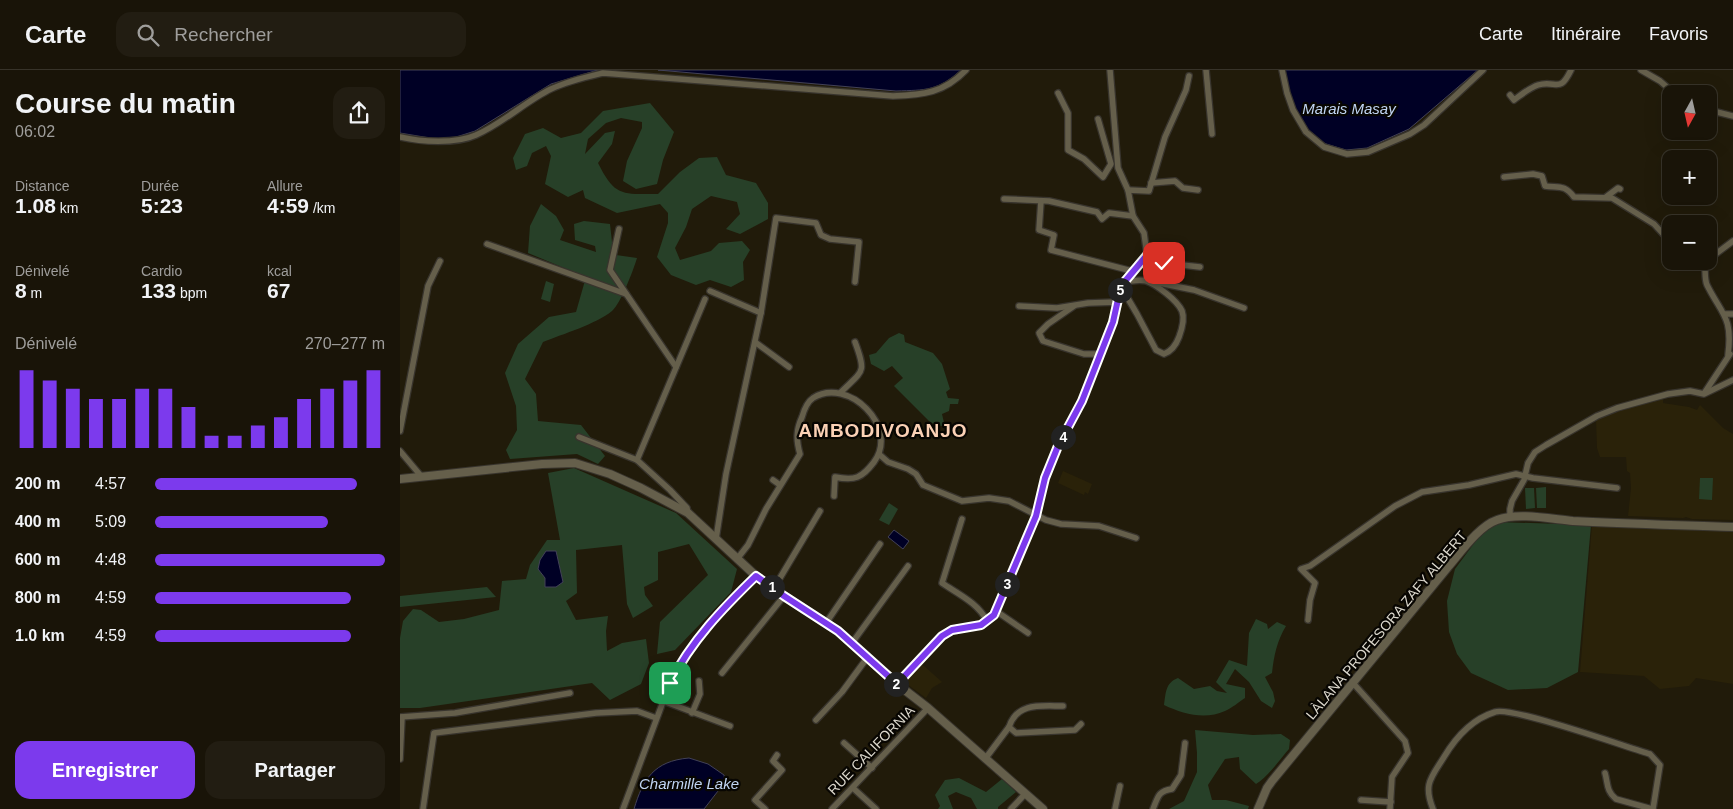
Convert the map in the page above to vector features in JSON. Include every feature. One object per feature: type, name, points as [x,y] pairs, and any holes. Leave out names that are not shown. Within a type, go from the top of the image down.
[{"type":"main road","points":[[400,479],[542,464],[575,463],[610,474],[641,488],[688,513],[756,576],[826,623],[852,643],[1043,809]]},
{"type":"main road","name":"LÀLANA PROFESORA ZAFY ALBERT","points":[[1258,809],[1267,788],[1468,543],[1486,526],[1497,520],[1510,517],[1733,527]]},
{"type":"street","points":[[400,137],[453,141],[476,135],[552,88],[603,73],[893,96],[924,94],[942,88],[958,79],[966,70]]},
{"type":"street","points":[[1110,70],[1118,168],[1128,190],[1133,216],[1144,233],[1147,255]]},
{"type":"street","points":[[1206,70],[1212,134]]},
{"type":"street","points":[[1282,70],[1293,110],[1306,132],[1324,147],[1347,154],[1368,152],[1410,134],[1424,124],[1483,70]]},
{"type":"street","points":[[1510,95],[1514,100],[1541,84],[1562,84],[1571,70]]},
{"type":"street","points":[[1641,70],[1665,85]]},
{"type":"street","points":[[1128,190],[1149,191],[1165,137],[1186,90],[1189,76]]},
{"type":"street","points":[[1058,93],[1068,113],[1068,150],[1084,159],[1102,177],[1111,164]]},
{"type":"street","points":[[1718,112],[1733,116]]},
{"type":"street","points":[[1098,119],[1111,164],[1118,168]]},
{"type":"street","points":[[1504,177],[1533,174],[1542,176],[1545,186],[1564,187],[1574,197],[1612,198],[1654,224],[1662,233]]},
{"type":"street","points":[[1151,183],[1175,181],[1183,188],[1198,190]]},
{"type":"street","points":[[1606,197],[1618,188],[1620,189]]},
{"type":"street","points":[[1004,199],[1041,201],[1097,212],[1102,219],[1109,213],[1133,216]]},
{"type":"street","points":[[1041,201],[1039,230],[1054,235],[1052,250],[1132,271]]},
{"type":"street","points":[[716,539],[726,474],[761,313],[776,218],[816,223],[821,235],[830,239],[859,242],[855,282]]},
{"type":"street","points":[[619,229],[610,270],[676,367]]},
{"type":"street","points":[[1717,253],[1733,241]]},
{"type":"street","points":[[487,244],[626,294]]},
{"type":"street","points":[[897,684],[942,636],[952,630],[981,625],[996,611],[1036,516],[1045,478],[1058,446],[1082,401],[1113,322],[1123,282],[1147,255]]},
{"type":"street","points":[[1147,255],[1153,256],[1164,263],[1200,267]]},
{"type":"street","points":[[400,431],[428,286],[440,261]]},
{"type":"street","points":[[1704,394],[1731,353],[1731,329],[1726,314],[1706,283],[1705,270]]},
{"type":"street","points":[[1123,282],[1145,280],[1194,290],[1244,308]]},
{"type":"street","points":[[1120,291],[1127,297],[1156,350],[1164,354],[1168,353],[1176,343],[1182,329],[1182,311],[1167,294],[1145,280]]},
{"type":"street","points":[[710,290],[761,313]]},
{"type":"street","points":[[637,460],[706,300]]},
{"type":"street","points":[[1019,306],[1057,308],[1088,303],[1118,302]]},
{"type":"street","points":[[1074,306],[1048,324],[1039,333],[1043,341],[1084,354],[1100,354]]},
{"type":"street","points":[[1726,314],[1733,314]]},
{"type":"street","points":[[755,342],[789,367]]},
{"type":"street","points":[[840,393],[861,372],[863,363],[855,342]]},
{"type":"street","points":[[1510,517],[1512,501],[1525,475],[1528,463],[1535,452],[1598,416],[1617,408],[1668,394],[1690,392],[1704,394],[1733,380]]},
{"type":"street","points":[[737,559],[755,533],[766,509],[800,454],[796,441],[798,425],[806,406],[812,398],[827,393],[840,393],[862,403],[879,424],[882,437],[880,455],[869,470],[855,479],[835,477],[834,496]]},
{"type":"street","points":[[579,437],[637,460],[676,496],[687,508],[688,513]]},
{"type":"street","points":[[400,451],[421,476]]},
{"type":"street","points":[[880,455],[888,462],[916,474],[923,485],[962,501],[989,498],[1009,501],[1046,520],[1061,524],[1099,526],[1136,538]]},
{"type":"street","points":[[1308,620],[1314,583],[1301,569],[1310,566],[1395,506],[1422,492],[1469,485],[1516,474],[1617,488]]},
{"type":"street","points":[[773,480],[780,485]]},
{"type":"street","points":[[774,588],[820,511]]},
{"type":"street","points":[[962,520],[942,583],[972,603],[984,614],[987,621]]},
{"type":"street","points":[[826,623],[880,544]]},
{"type":"street","points":[[852,643],[908,566]]},
{"type":"street","points":[[623,809],[656,718],[680,663],[714,618],[756,576]]},
{"type":"street","points":[[722,673],[784,596]]},
{"type":"street","points":[[996,611],[1028,633]]},
{"type":"street","points":[[816,720],[842,692],[868,658]]},
{"type":"street","points":[[692,713],[700,694],[699,681]]},
{"type":"street","points":[[1353,683],[1405,741],[1408,753],[1392,777],[1390,809]]},
{"type":"street","points":[[400,759],[401,717],[455,713],[570,693]]},
{"type":"street","points":[[663,701],[730,726]]},
{"type":"street","points":[[985,759],[1009,727],[1012,717],[1017,712],[1024,709],[1063,706]]},
{"type":"street","name":"RUE CALIFORNIA","points":[[832,809],[928,708]]},
{"type":"street","points":[[423,809],[434,733],[596,713],[638,711],[656,718]]},
{"type":"street","points":[[1434,809],[1427,789],[1432,777],[1455,739],[1473,723],[1496,711],[1522,714],[1650,754],[1660,764],[1652,809],[1611,795],[1607,787],[1605,773]]},
{"type":"street","points":[[1009,727],[1016,733],[1075,730],[1081,724]]},
{"type":"street","points":[[844,743],[872,768]]},
{"type":"street","points":[[1153,809],[1163,790],[1172,789],[1181,775],[1184,743]]},
{"type":"street","points":[[765,809],[755,800],[782,770],[773,761],[777,755]]},
{"type":"street","points":[[1115,809],[1120,786]]},
{"type":"street","points":[[853,788],[876,809]]},
{"type":"street","points":[[1011,809],[1025,794]]},
{"type":"street","points":[[1362,800],[1391,802]]},
{"type":"shaded area","points":[[1663,399],[1663,403],[1697,410],[1700,405],[1723,428],[1733,434],[1733,520],[1628,516],[1631,488],[1626,457],[1600,457],[1597,448],[1596,420]]},
{"type":"shaded area","points":[[1063,471],[1092,484],[1088,494],[1085,492],[1084,495],[1058,483]]},
{"type":"shaded area","points":[[1592,525],[1733,529],[1733,684],[1696,678],[1689,686],[1660,689],[1644,676],[1580,672]]},
{"type":"shaded area","points":[[919,664],[924,666],[942,682],[932,688],[926,698],[907,684],[909,676]]},
{"type":"green space","points":[[650,103],[674,132],[663,160],[657,184],[636,189],[623,181],[627,161],[642,128],[642,122],[621,118],[606,123],[588,139],[585,154],[605,133],[615,131],[612,144],[598,163],[609,182],[615,188],[628,193],[658,194],[680,172],[699,158],[717,157],[726,175],[756,183],[768,203],[768,219],[740,234],[726,229],[740,214],[737,202],[711,196],[692,209],[686,227],[675,248],[680,260],[711,251],[719,243],[742,241],[750,250],[743,262],[744,280],[731,287],[710,280],[696,285],[671,275],[657,257],[668,223],[668,213],[660,204],[617,213],[585,198],[583,190],[568,197],[545,184],[551,156],[546,146],[532,153],[527,166],[516,170],[513,158],[525,134],[543,128],[561,138],[581,133],[603,111]]},
{"type":"green space","points":[[541,204],[556,216],[564,230],[560,240],[596,252],[595,246],[575,240],[574,224],[584,221],[610,224],[616,255],[637,258],[623,294],[612,311],[588,324],[543,342],[525,379],[536,394],[538,421],[581,425],[605,456],[598,464],[577,454],[510,459],[506,450],[517,430],[516,406],[505,373],[518,344],[549,317],[576,312],[586,277],[528,253],[530,226]]},
{"type":"green space","points":[[546,281],[554,284],[550,302],[541,299]]},
{"type":"green space","points":[[899,333],[904,335],[905,342],[933,353],[942,364],[950,389],[946,392],[948,398],[959,399],[958,404],[950,404],[949,411],[942,414],[945,427],[931,423],[894,386],[903,378],[892,366],[884,371],[871,364],[869,355],[876,353],[889,338]]},
{"type":"green space","points":[[574,468],[676,513],[737,569],[731,592],[675,650],[657,654],[660,622],[708,575],[689,544],[658,552],[658,580],[644,587],[645,595],[653,606],[633,618],[627,604],[622,545],[576,550],[577,593],[566,601],[576,620],[608,616],[606,631],[607,651],[622,643],[646,639],[649,663],[641,684],[610,700],[592,683],[420,708],[400,708],[400,638],[403,621],[413,609],[421,610],[439,622],[464,619],[499,610],[502,581],[526,579],[530,565],[547,540],[560,540],[548,473]]},
{"type":"green space","points":[[1700,478],[1713,478],[1712,500],[1699,499]]},
{"type":"green space","points":[[1546,487],[1546,508],[1537,508],[1536,488]]},
{"type":"green space","points":[[1525,488],[1534,488],[1535,508],[1526,509]]},
{"type":"green space","points":[[889,503],[898,509],[889,525],[879,520]]},
{"type":"green space","points":[[1498,522],[1591,525],[1578,672],[1547,688],[1508,690],[1471,673],[1457,654],[1449,632],[1447,601],[1455,569],[1481,534]]},
{"type":"green space","points":[[487,587],[496,597],[400,607],[400,596]]},
{"type":"green space","points":[[1256,619],[1267,624],[1268,629],[1277,622],[1286,626],[1276,648],[1272,673],[1265,677],[1273,692],[1275,701],[1272,708],[1261,701],[1249,682],[1235,669],[1226,684],[1245,688],[1245,698],[1228,710],[1217,714],[1194,715],[1164,705],[1168,686],[1178,678],[1194,689],[1210,686],[1217,691],[1227,693],[1216,682],[1229,660],[1247,666],[1249,633]]},
{"type":"green space","points":[[1195,730],[1253,735],[1281,734],[1290,740],[1289,749],[1256,784],[1240,769],[1239,757],[1225,759],[1208,785],[1212,800],[1226,800],[1249,806],[1248,809],[1169,809],[1184,801],[1197,772]]},
{"type":"green space","points":[[959,778],[986,792],[1002,779],[1016,792],[998,809],[977,809],[971,798],[956,792],[948,796],[953,809],[938,809],[940,806],[935,795],[945,780]]},
{"type":"water","points":[[400,70],[598,70],[551,84],[475,131],[453,138],[436,139],[400,133]]},
{"type":"water","points":[[658,70],[961,70],[938,86],[896,91]]},
{"type":"water","name":"Marais Masay","points":[[1285,70],[1478,70],[1409,129],[1367,148],[1346,150],[1323,143],[1305,127],[1293,106]]},
{"type":"water","points":[[894,530],[909,541],[903,549],[888,537]]},
{"type":"water","points":[[546,551],[556,551],[563,582],[556,587],[545,587],[545,578],[538,569],[540,560]]},
{"type":"water","name":"Charmille Lake","points":[[689,758],[708,764],[724,775],[725,782],[704,809],[634,809],[641,789],[652,773],[667,763]]},
{"type":"district","name":"AMBODIVOANJO","points":[[883,430]]},
{"type":"route","points":[[670,683],[680,663],[714,618],[756,576],[838,631],[897,684],[942,636],[952,630],[981,625],[987,621],[994,615],[1036,516],[1045,478],[1058,446],[1082,401],[1113,322],[1121,286],[1147,255],[1153,256],[1164,263]]}]
